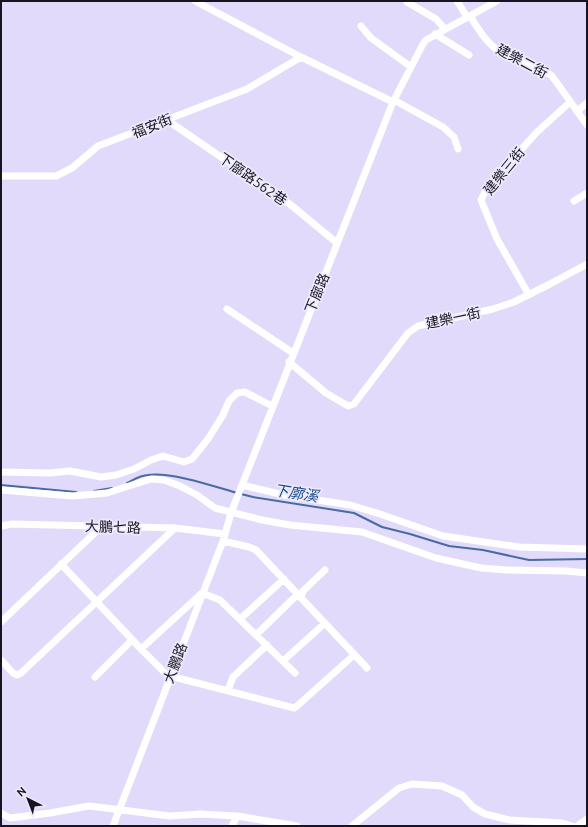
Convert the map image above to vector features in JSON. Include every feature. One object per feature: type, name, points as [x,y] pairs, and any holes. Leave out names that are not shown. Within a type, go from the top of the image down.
[{"type":"street","points":[[195,1],[301,57],[393,101],[443,127],[454,137],[458,149]]},
{"type":"street","name":"建樂二街","points":[[457,1],[494,47],[503,54],[552,76],[587,125]]},
{"type":"street","name":"下廍路","points":[[236,500],[289,362],[393,101],[423,44],[435,34],[497,1]]},
{"type":"street","points":[[407,2],[433,17],[445,29]]},
{"type":"street","points":[[361,26],[371,38],[411,67]]},
{"type":"street","points":[[435,34],[469,55]]},
{"type":"street","name":"福安街","points":[[1,176],[56,176],[72,168],[98,146],[247,89],[301,57]]},
{"type":"street","name":"建樂三街","points":[[529,294],[497,239],[481,200],[487,188],[536,133],[570,102]]},
{"type":"street","points":[[577,111],[587,103]]},
{"type":"street","name":"下廍路562巷","points":[[167,120],[291,205],[337,243]]},
{"type":"street","points":[[574,201],[587,194]]},
{"type":"street","name":"建樂一街","points":[[289,362],[326,393],[348,406],[354,404],[408,333],[418,326],[493,309],[514,302],[587,264]]},
{"type":"street","points":[[227,309],[293,353]]},
{"type":"street","points":[[1,472],[50,473],[70,471],[101,477],[116,475],[128,471],[163,456],[184,462],[192,459],[201,448],[215,428],[229,401],[237,393],[245,392],[272,406]]},
{"type":"street","points":[[1,490],[72,496],[107,493],[151,479],[164,480],[198,495],[215,508],[290,525],[362,532],[436,558],[481,568],[587,573]]},
{"type":"street","points":[[242,485],[284,495],[350,505],[443,536],[519,547],[587,549]]},
{"type":"street","name":"大鵬路","points":[[113,826],[118,809],[224,538],[236,500]]},
{"type":"street","name":"大鵬七路","points":[[1,526],[12,524],[175,528],[224,538],[249,546],[256,550],[367,668]]},
{"type":"street","points":[[1,622],[101,527]]},
{"type":"street","points":[[1,660],[13,673],[17,675],[21,674],[175,528]]},
{"type":"street","points":[[61,564],[132,640],[165,673],[170,676],[294,708],[354,655]]},
{"type":"street","points":[[256,635],[300,596],[303,591],[325,570]]},
{"type":"street","points":[[240,619],[284,579]]},
{"type":"street","points":[[141,649],[202,593],[220,600],[295,673]]},
{"type":"street","points":[[283,662],[325,623]]},
{"type":"street","points":[[95,677],[132,640]]},
{"type":"street","points":[[228,690],[233,678],[266,645]]},
{"type":"street","points":[[352,826],[399,788],[412,784],[442,786],[462,795],[473,807],[485,814],[510,820],[562,823],[572,826]]},
{"type":"street","points":[[1,813],[10,818],[89,806],[170,816],[200,814],[237,816],[297,826]]},
{"type":"street","points":[[232,826],[237,816]]},
{"type":"street","points":[[577,826],[587,819]]},
{"type":"waterway","name":"下廓溪","points":[[127,483],[145,475],[158,475],[192,480],[237,493]]},
{"type":"waterway","name":"下廓溪","points":[[1,485],[76,492]]},
{"type":"waterway","name":"下廓溪","points":[[94,491],[112,488]]},
{"type":"waterway","name":"下廓溪","points":[[241,494],[354,513],[382,527],[449,546],[483,550],[529,560],[587,559]]}]
